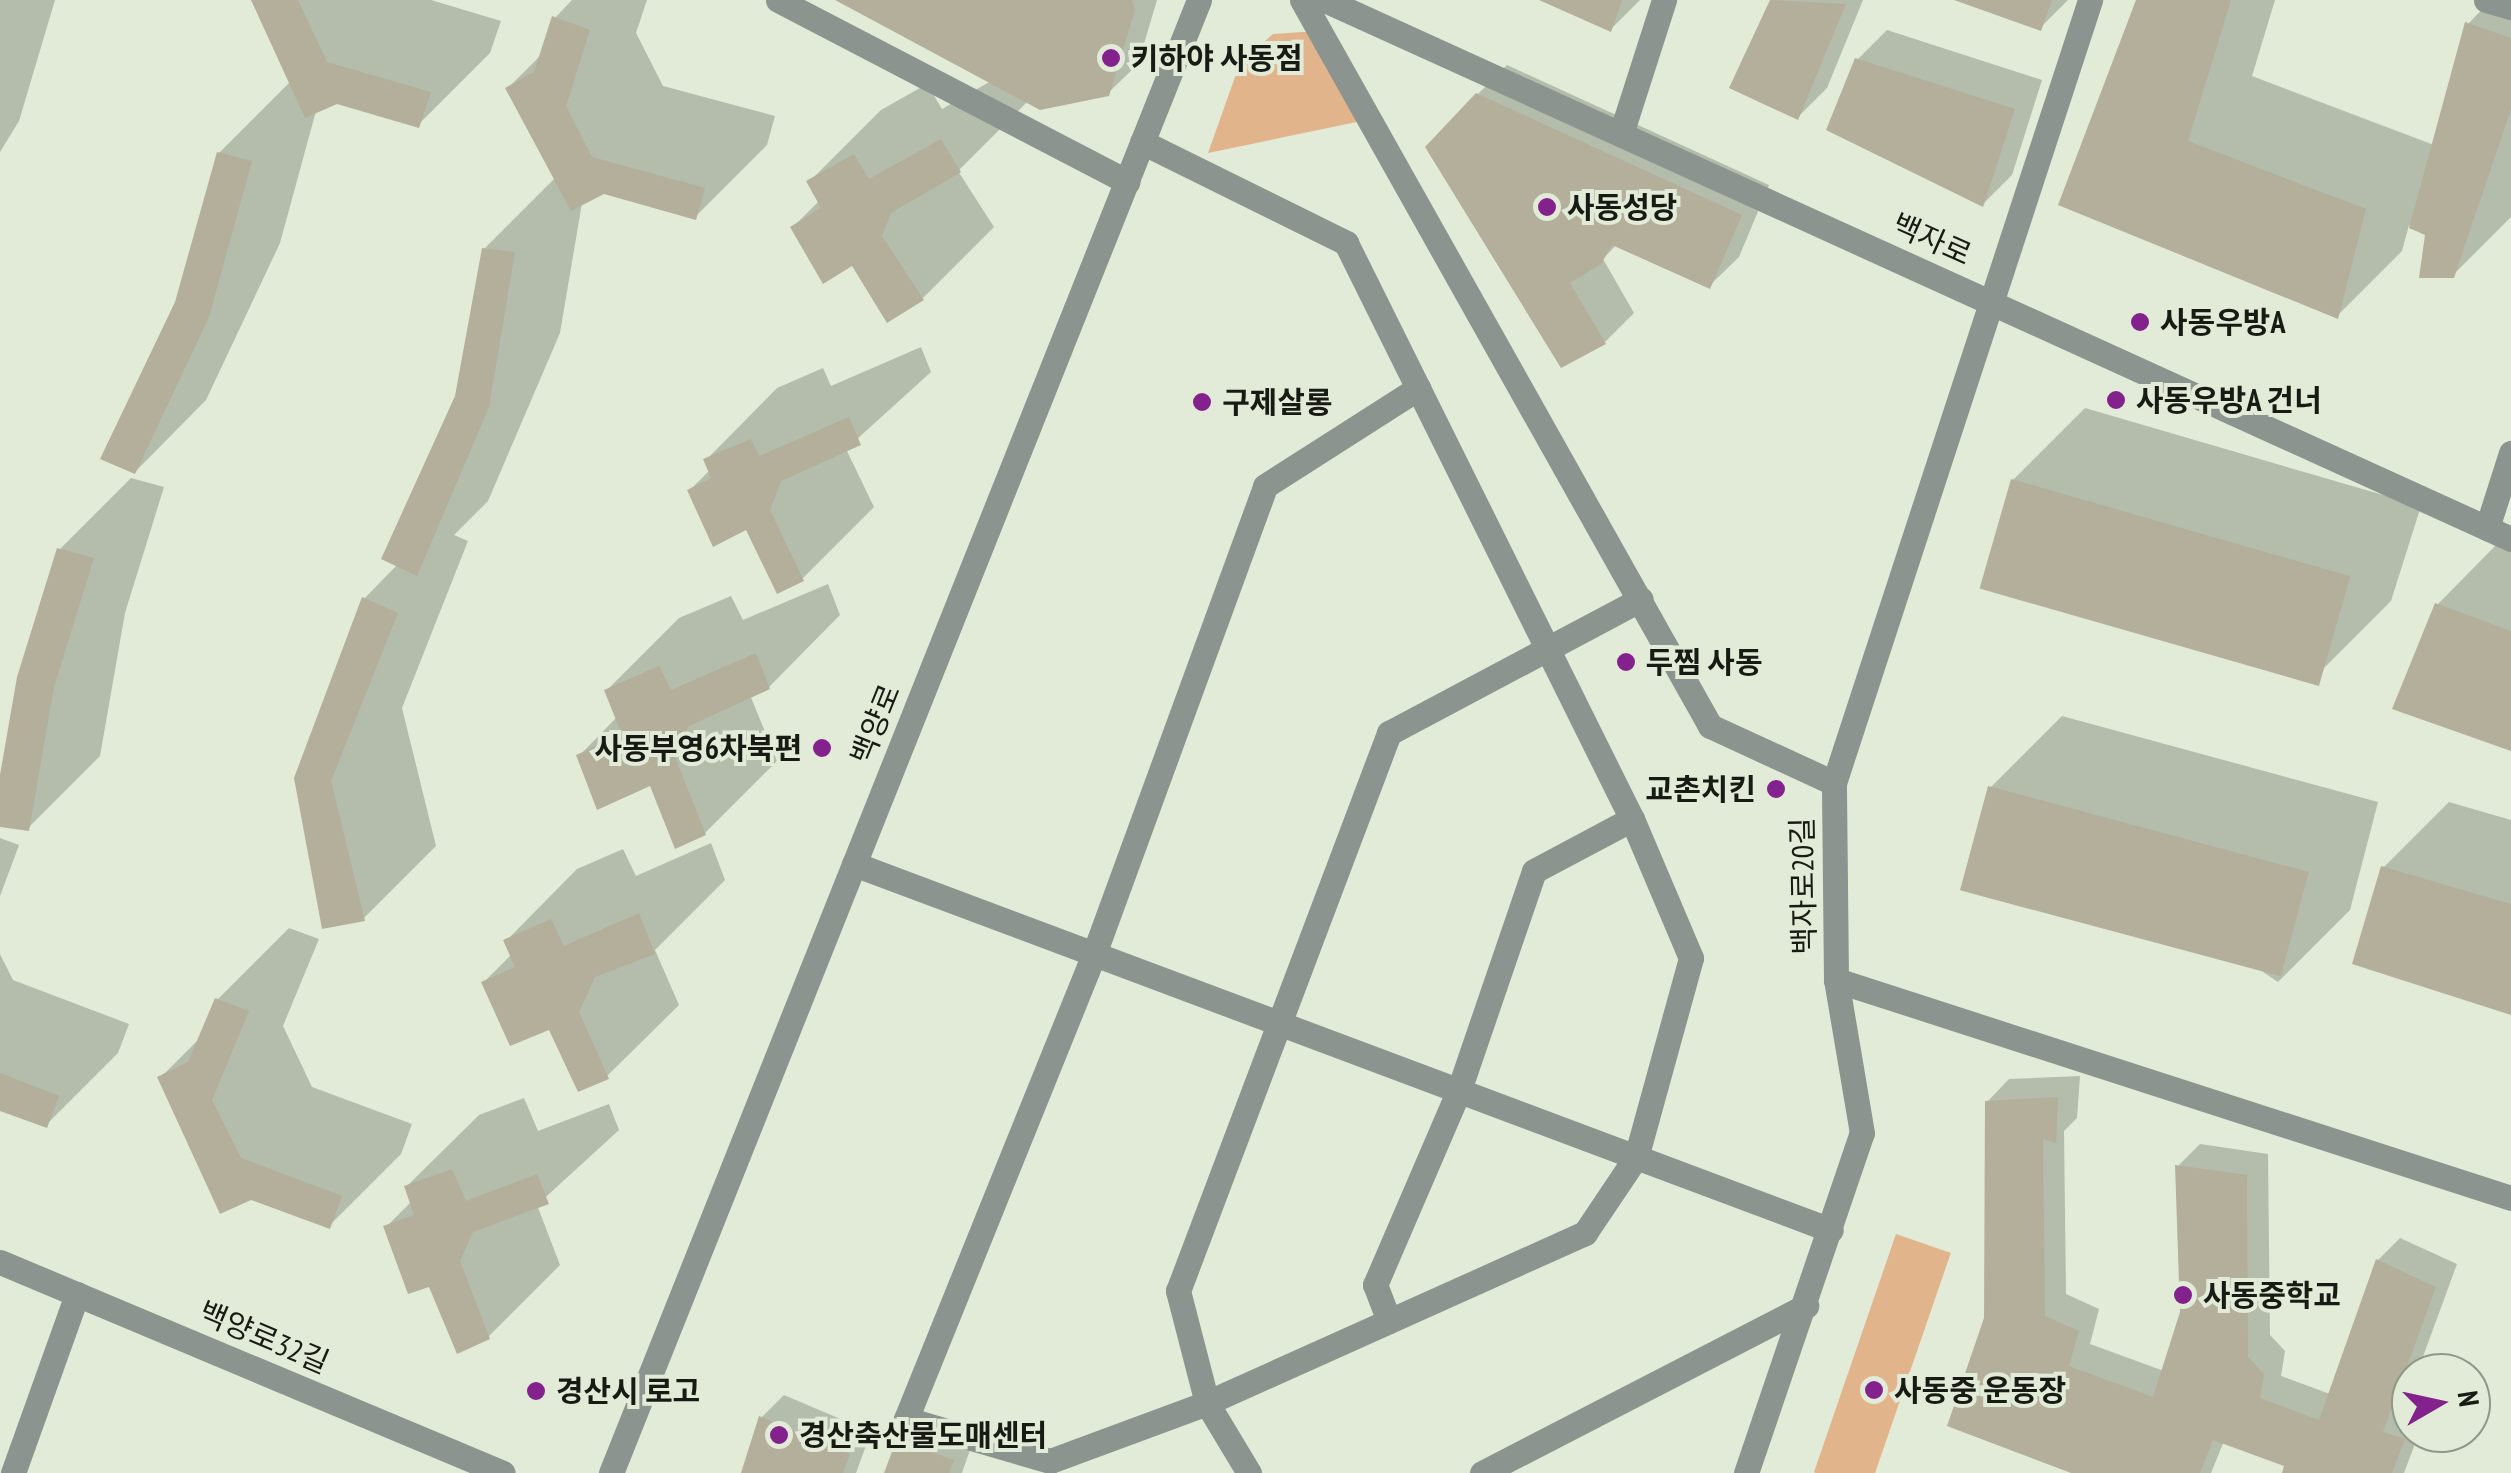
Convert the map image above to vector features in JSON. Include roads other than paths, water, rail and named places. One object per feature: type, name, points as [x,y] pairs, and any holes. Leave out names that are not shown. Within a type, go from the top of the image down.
[{"type":"street","points":[[778,0],[1126,182]]},
{"type":"street","name":"백양로","points":[[611,1473],[1200,0]]},
{"type":"street","points":[[1302,0],[1710,726],[1834,784]]},
{"type":"street","name":"백자로","points":[[1324,0],[2511,539]]},
{"type":"street","points":[[1621,134],[1664,0]]},
{"type":"street","name":"백자로20길","points":[[1746,1473],[1862,1134],[1836,980],[1834,784],[2090,0]]},
{"type":"street","points":[[2486,0],[2511,7]]},
{"type":"street","points":[[1142,142],[1346,243],[1418,388],[1547,648],[1632,819],[1692,958],[1636,1157],[1584,1234],[1207,1403],[1050,1462],[906,1418],[1094,954],[1266,486],[1418,388]]},
{"type":"street","points":[[2487,528],[2511,452]]},
{"type":"street","points":[[1249,1473],[1207,1403],[1178,1291],[1389,733],[1641,599]]},
{"type":"street","points":[[1389,1321],[1375,1286],[1459,1090],[1534,871],[1632,819]]},
{"type":"street","points":[[854,864],[1831,1230]]},
{"type":"street","points":[[1836,980],[2511,1198]]},
{"type":"street","name":"백양로32길","points":[[0,1262],[503,1473]]},
{"type":"street","points":[[16,1468],[77,1294]]},
{"type":"street","points":[[1482,1473],[1806,1306]]},
{"type":"place","name":"키하야 사동점","points":[[1111,58]]},
{"type":"place","name":"사동성당","points":[[1547,207]]},
{"type":"place","name":"사동우방A","points":[[2140,322]]},
{"type":"place","name":"사동우방A 건너","points":[[2116,400]]},
{"type":"place","name":"구제살롱","points":[[1202,402]]},
{"type":"place","name":"두찜 사동","points":[[1626,662]]},
{"type":"place","name":"사동부영6차북편","points":[[822,748]]},
{"type":"place","name":"교촌치킨","points":[[1776,789]]},
{"type":"place","name":"사동중학교","points":[[2183,1295]]},
{"type":"place","name":"사동중 운동장","points":[[1874,1390]]},
{"type":"place","name":"경산시 로고","points":[[536,1391]]},
{"type":"place","name":"경산축산물도매센터","points":[[779,1435]]}]
